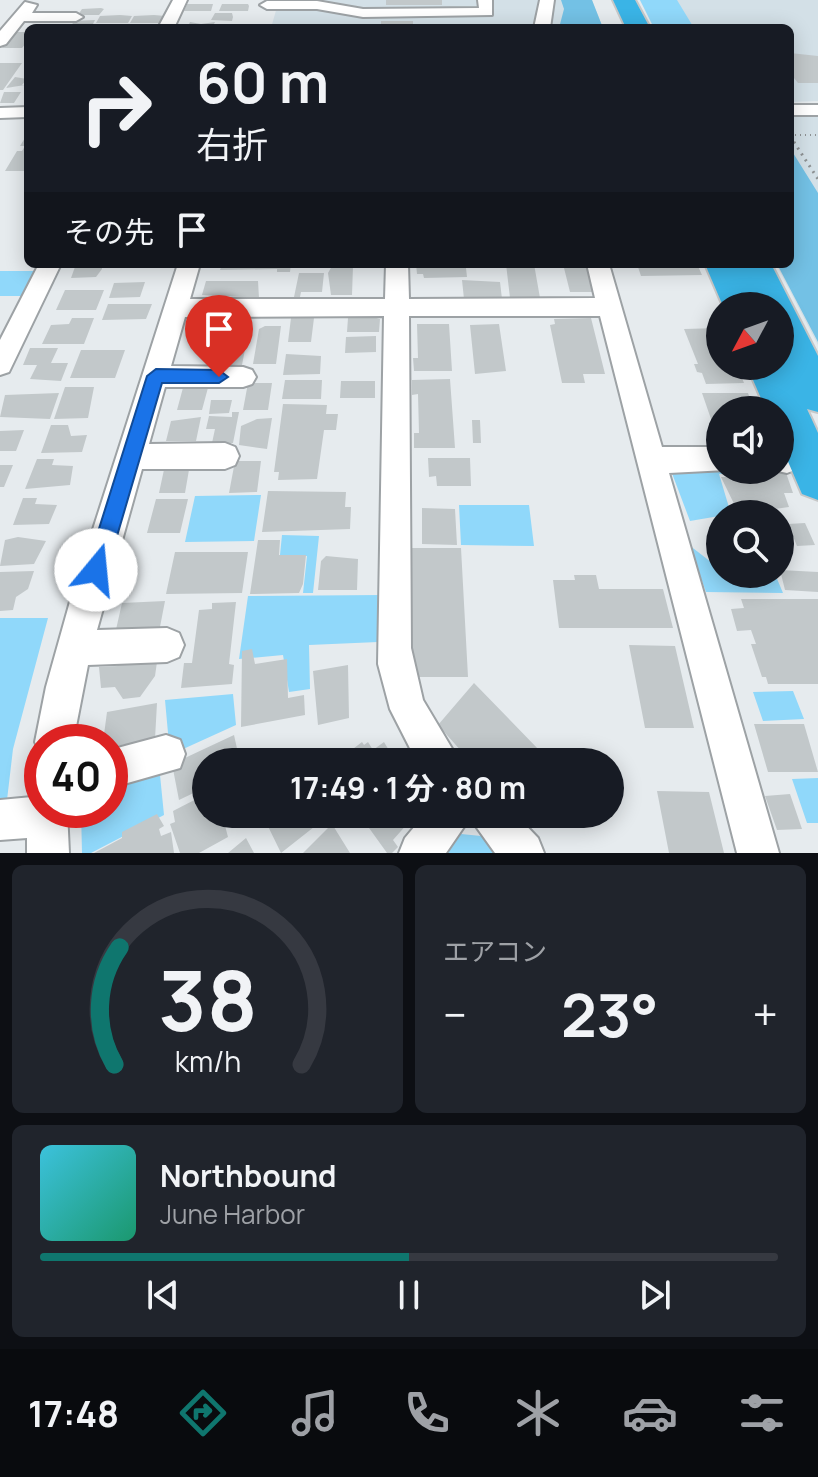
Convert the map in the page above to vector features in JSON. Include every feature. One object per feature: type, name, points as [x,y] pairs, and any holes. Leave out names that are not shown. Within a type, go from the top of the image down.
[{"type":"highway","points":[[606,0],[616,24]]},
{"type":"highway","points":[[624,0],[636,24]]},
{"type":"highway","points":[[724,268],[735,292]]},
{"type":"highway","points":[[756,268],[767,292]]},
{"type":"highway","points":[[794,347],[818,396]]},
{"type":"highway","points":[[771,380],[795,466]]},
{"type":"street","points":[[0,41],[34,0]]},
{"type":"street","points":[[168,24],[180,0]]},
{"type":"street","points":[[266,7],[304,2],[362,20],[487,12],[485,0]]},
{"type":"street","points":[[543,24],[547,0]]},
{"type":"street","points":[[20,17],[76,17]]},
{"type":"street","points":[[794,110],[818,110]]},
{"type":"street","points":[[0,113],[24,112]]},
{"type":"street","points":[[3,353],[48,268]]},
{"type":"street","points":[[58,724],[74,648],[188,268]]},
{"type":"street","points":[[397,268],[396,676],[406,709],[432,748]]},
{"type":"street","points":[[599,268],[758,853]]},
{"type":"street","points":[[176,308],[610,307]]},
{"type":"street","points":[[156,376],[243,377]]},
{"type":"street","points":[[131,457],[225,456]]},
{"type":"street","points":[[651,460],[706,460]]},
{"type":"street","points":[[74,648],[167,645]]},
{"type":"street","points":[[128,764],[166,754]]},
{"type":"street","points":[[0,820],[24,823]]},
{"type":"street","points":[[420,853],[440,828]]},
{"type":"street","points":[[501,828],[523,853]]},
{"type":"path","points":[[794,136],[818,135]]},
{"type":"path","points":[[794,142],[818,179]]},
{"type":"shaded area","points":[[279,0],[592,0],[601,24],[272,24]]},
{"type":"shaded area","points":[[561,0],[592,0],[601,24],[560,24],[564,9]]},
{"type":"shaded area","points":[[640,0],[818,0],[818,101],[794,102],[794,24],[652,24]]},
{"type":"shaded area","points":[[640,0],[677,0],[692,24],[652,24]]},
{"type":"shaded area","points":[[794,117],[818,117],[818,345],[794,299],[794,292],[791,292],[778,268],[794,268]]},
{"type":"shaded area","points":[[794,154],[818,193],[818,342],[779,268],[794,268]]},
{"type":"shaded area","points":[[0,271],[38,271],[24,296],[0,296]]},
{"type":"shaded area","points":[[670,468],[706,469],[706,484],[722,484],[727,500],[706,500],[706,518],[690,521]]},
{"type":"shaded area","points":[[261,495],[254,541],[185,542],[195,496]]},
{"type":"shaded area","points":[[459,505],[529,505],[534,546],[461,545]]},
{"type":"shaded area","points":[[282,535],[319,536],[313,593],[303,593],[307,556],[280,555]]},
{"type":"shaded area","points":[[689,545],[706,558],[706,588],[781,588],[783,593],[706,592]]},
{"type":"shaded area","points":[[381,595],[378,642],[309,645],[310,689],[289,692],[283,655],[239,659],[248,596]]},
{"type":"shaded area","points":[[0,618],[48,618],[13,749],[7,800],[0,800]]},
{"type":"shaded area","points":[[793,691],[804,719],[763,721],[753,692]]},
{"type":"shaded area","points":[[233,694],[236,725],[170,755],[165,700]]},
{"type":"shaded area","points":[[159,765],[164,815],[91,853],[82,853],[81,828],[128,828],[128,776]]},
{"type":"shaded area","points":[[818,778],[818,823],[807,823],[792,779]]},
{"type":"shaded area","points":[[461,834],[481,836],[495,853],[448,853]]},
{"type":"building","points":[[386,0],[442,0],[442,5],[386,5]]},
{"type":"building","points":[[187,4],[213,4],[211,11],[184,11]]},
{"type":"building","points":[[222,4],[249,6],[248,11],[219,11]]},
{"type":"building","points":[[82,9],[104,9],[99,15],[78,15]]},
{"type":"building","points":[[215,13],[232,13],[232,21],[211,20]]},
{"type":"building","points":[[100,16],[132,16],[128,23],[96,23]]},
{"type":"building","points":[[134,16],[165,16],[162,23],[130,23]]},
{"type":"building","points":[[95,20],[93,24],[72,24],[74,21]]},
{"type":"building","points":[[381,21],[413,21],[413,24],[381,24]]},
{"type":"building","points":[[15,32],[24,32],[22,48],[2,48]]},
{"type":"building","points":[[794,53],[818,56],[818,83],[798,83],[794,78]]},
{"type":"building","points":[[0,63],[22,63],[3,90],[0,90]]},
{"type":"building","points":[[15,77],[24,78],[24,85],[6,88]]},
{"type":"building","points":[[4,92],[21,92],[14,103],[0,103]]},
{"type":"building","points":[[24,148],[24,171],[5,171],[17,151]]},
{"type":"building","points":[[75,268],[102,268],[96,277],[71,278]]},
{"type":"building","points":[[290,268],[290,272],[277,272],[277,269],[220,270]]},
{"type":"building","points":[[331,268],[353,268],[352,295],[331,295],[328,273]]},
{"type":"building","points":[[416,268],[466,268],[467,277],[424,278],[423,274],[417,274]]},
{"type":"building","points":[[506,268],[535,268],[540,298],[510,298]]},
{"type":"building","points":[[564,268],[588,268],[595,292],[570,292]]},
{"type":"building","points":[[638,268],[699,268],[702,275],[641,276]]},
{"type":"building","points":[[299,273],[324,273],[322,292],[301,292],[300,297],[294,297]]},
{"type":"building","points":[[462,280],[500,282],[502,299],[464,299]]},
{"type":"building","points":[[206,281],[258,281],[259,298],[202,295]]},
{"type":"building","points":[[145,282],[140,297],[109,298],[114,283]]},
{"type":"building","points":[[65,290],[104,290],[96,310],[56,310]]},
{"type":"building","points":[[108,304],[152,304],[146,319],[102,320]]},
{"type":"building","points":[[369,316],[380,319],[379,332],[347,332],[348,318]]},
{"type":"building","points":[[211,317],[239,321],[235,340],[188,341],[194,320],[210,320]]},
{"type":"building","points":[[72,318],[94,318],[84,344],[42,344],[51,325],[69,324]]},
{"type":"building","points":[[291,318],[314,318],[311,342],[288,342]]},
{"type":"building","points":[[591,318],[605,374],[583,374],[585,383],[562,383],[550,325],[555,324],[554,319]]},
{"type":"building","points":[[417,324],[449,324],[452,371],[414,371],[413,358],[418,358]]},
{"type":"building","points":[[499,324],[506,371],[475,374],[470,325]]},
{"type":"building","points":[[281,326],[276,364],[253,364],[259,329]]},
{"type":"building","points":[[706,328],[706,380],[743,380],[744,383],[706,384],[702,373],[697,372],[694,364],[698,364],[684,329]]},
{"type":"building","points":[[376,336],[376,352],[345,353],[346,337]]},
{"type":"building","points":[[223,344],[246,344],[242,365],[218,366]]},
{"type":"building","points":[[30,348],[58,348],[51,363],[68,363],[61,381],[30,379],[37,365],[23,365]]},
{"type":"building","points":[[81,350],[125,350],[115,378],[70,378]]},
{"type":"building","points":[[286,354],[321,356],[320,374],[283,375]]},
{"type":"building","points":[[450,379],[455,448],[414,448],[414,433],[419,433],[418,394],[412,395],[412,380]]},
{"type":"building","points":[[285,380],[322,380],[321,399],[282,399]]},
{"type":"building","points":[[341,381],[375,381],[375,398],[340,398]]},
{"type":"building","points":[[248,383],[272,383],[268,410],[243,410]]},
{"type":"building","points":[[184,384],[209,384],[202,410],[177,410]]},
{"type":"building","points":[[65,387],[94,387],[88,418],[54,419]]},
{"type":"building","points":[[59,393],[50,419],[0,417],[5,395]]},
{"type":"building","points":[[702,393],[748,393],[749,396],[706,396],[706,405]]},
{"type":"building","points":[[211,400],[232,400],[229,413],[209,414]]},
{"type":"building","points":[[283,404],[327,405],[326,414],[338,414],[336,430],[324,430],[317,479],[278,480],[279,472],[274,472]]},
{"type":"building","points":[[232,412],[239,412],[233,443],[212,443],[215,429],[206,429],[209,416],[232,417]]},
{"type":"building","points":[[201,417],[196,441],[166,441],[171,421]]},
{"type":"building","points":[[272,418],[267,449],[239,445],[241,426],[257,419]]},
{"type":"building","points":[[472,420],[480,420],[481,443],[473,443]]},
{"type":"building","points":[[51,425],[68,425],[71,436],[87,435],[82,452],[41,453]]},
{"type":"building","points":[[24,430],[16,451],[0,451],[0,431]]},
{"type":"building","points":[[428,458],[470,458],[471,486],[437,486],[436,476],[429,477]]},
{"type":"building","points":[[37,459],[54,459],[52,465],[73,466],[70,485],[25,489]]},
{"type":"building","points":[[235,461],[261,461],[257,492],[229,493]]},
{"type":"building","points":[[190,464],[185,493],[159,493],[165,465]]},
{"type":"building","points":[[0,465],[13,465],[4,487],[0,487]]},
{"type":"building","points":[[724,484],[790,484],[793,493],[784,493],[786,500],[732,500]]},
{"type":"building","points":[[268,491],[346,492],[345,507],[351,507],[350,529],[262,532]]},
{"type":"building","points":[[23,498],[37,498],[35,504],[57,505],[49,524],[13,525]]},
{"type":"building","points":[[156,499],[188,499],[180,533],[147,533]]},
{"type":"building","points":[[422,508],[455,509],[457,545],[422,544]]},
{"type":"building","points":[[805,523],[815,545],[797,546],[794,524]]},
{"type":"building","points":[[18,537],[46,541],[34,564],[0,566],[5,540]]},
{"type":"building","points":[[258,540],[280,540],[279,555],[306,555],[299,593],[250,594]]},
{"type":"building","points":[[411,548],[461,548],[468,677],[411,677]]},
{"type":"building","points":[[175,552],[248,552],[242,593],[166,594]]},
{"type":"building","points":[[326,556],[358,559],[357,590],[318,590],[321,561]]},
{"type":"building","points":[[34,571],[28,589],[16,597],[13,610],[0,611],[0,572]]},
{"type":"building","points":[[794,571],[818,572],[818,592],[785,590],[794,588]]},
{"type":"building","points":[[574,575],[596,575],[599,589],[663,589],[673,628],[559,628],[553,580],[575,580]]},
{"type":"building","points":[[741,599],[818,599],[818,684],[768,684],[766,677],[762,677],[751,644],[756,644],[751,630],[737,631],[731,609],[744,608]]},
{"type":"building","points":[[165,601],[159,632],[115,634],[122,603]]},
{"type":"building","points":[[236,602],[229,664],[234,665],[232,684],[181,688],[184,663],[192,663],[199,610],[212,609],[212,603]]},
{"type":"building","points":[[629,645],[675,646],[694,728],[645,728]]},
{"type":"building","points":[[252,649],[255,664],[287,659],[288,698],[304,695],[305,715],[241,727],[242,651]]},
{"type":"building","points":[[119,660],[157,662],[155,676],[140,697],[123,699],[115,687],[101,688],[99,667],[117,666]]},
{"type":"building","points":[[348,665],[349,718],[318,725],[313,671]]},
{"type":"building","points":[[474,683],[537,748],[459,748],[438,725]]},
{"type":"building","points":[[157,703],[155,739],[128,744],[128,724],[105,724],[107,712]]},
{"type":"building","points":[[754,724],[804,724],[818,772],[768,772]]},
{"type":"building","points":[[234,735],[237,748],[206,748]]},
{"type":"building","points":[[368,742],[372,748],[354,748]]},
{"type":"building","points":[[192,755],[192,794],[179,800],[172,764]]},
{"type":"building","points":[[657,791],[709,792],[724,853],[669,853]]},
{"type":"building","points":[[790,794],[802,829],[777,830],[765,796]]},
{"type":"building","points":[[192,801],[192,828],[226,828],[228,837],[199,853],[180,853],[170,824],[175,822],[173,811]]},
{"type":"building","points":[[157,814],[164,826],[159,829],[161,836],[171,832],[174,853],[94,853],[122,838],[122,832]]},
{"type":"building","points":[[269,828],[313,828],[281,853]]},
{"type":"building","points":[[328,828],[334,828],[350,853],[303,853]]},
{"type":"building","points":[[369,828],[404,828],[393,840],[398,847],[387,853]]},
{"type":"building","points":[[246,838],[254,853],[228,853]]},
{"type":"route","points":[[96,570],[156,376],[219,377]]}]
